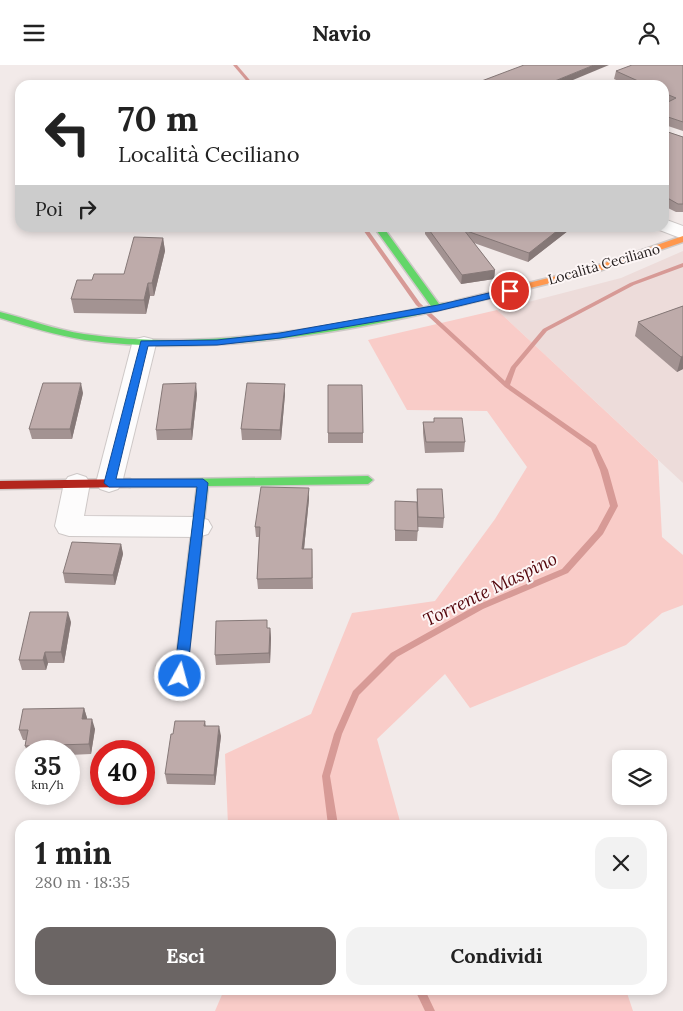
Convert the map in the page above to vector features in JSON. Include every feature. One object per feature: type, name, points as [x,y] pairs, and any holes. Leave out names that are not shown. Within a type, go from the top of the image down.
[{"type":"street","name":"Località Ceciliano","points":[[669,227],[683,233]]},
{"type":"street","points":[[382,232],[438,308]]},
{"type":"street","name":"Località Ceciliano","points":[[0,315],[49,330],[144,343],[195,344],[259,338],[438,308],[603,267],[643,255],[683,239]]},
{"type":"street","points":[[109,483],[144,343]]},
{"type":"street","points":[[0,485],[368,479]]},
{"type":"street","points":[[77,483],[69,526],[198,527]]},
{"type":"street","points":[[178,694],[203,483]]},
{"type":"shaded area","points":[[683,251],[683,483],[497,310],[621,278]]},
{"type":"shaded area","points":[[497,310],[658,460],[662,537],[683,555],[683,605],[662,613],[626,645],[470,708],[445,674],[377,739],[400,820],[228,820],[225,754],[311,714],[352,613],[435,601],[495,519],[527,467],[487,411],[407,410],[368,340]]},
{"type":"shaded area","points":[[222,995],[628,995],[633,1011],[215,1011]]},
{"type":"building","points":[[524,65],[594,65],[557,80],[484,80]]},
{"type":"building","points":[[632,65],[683,65],[683,122],[669,117],[669,102],[676,98],[669,95],[669,80],[636,80],[616,71]]},
{"type":"building","points":[[669,132],[683,137],[683,204],[678,204],[669,199]]},
{"type":"building","points":[[431,232],[466,232],[495,270],[462,275]]},
{"type":"building","points":[[470,232],[556,232],[529,253]]},
{"type":"building","points":[[134,237],[163,238],[152,283],[148,283],[144,300],[71,299],[77,280],[92,280],[94,274],[124,274]]},
{"type":"building","points":[[683,306],[683,356],[681,357],[638,322]]},
{"type":"building","points":[[43,383],[81,383],[70,429],[29,429]]},
{"type":"building","points":[[196,383],[191,429],[156,430],[163,384]]},
{"type":"building","points":[[247,383],[285,384],[280,430],[241,429]]},
{"type":"building","points":[[328,385],[362,385],[363,433],[328,433]]},
{"type":"building","points":[[434,418],[462,418],[465,442],[426,442],[423,422],[434,422]]},
{"type":"building","points":[[261,487],[309,488],[302,549],[312,549],[312,578],[257,579],[260,527],[255,527]]},
{"type":"building","points":[[417,489],[442,489],[444,518],[418,517]]},
{"type":"building","points":[[395,501],[417,502],[418,531],[395,530]]},
{"type":"building","points":[[72,542],[121,544],[113,575],[63,573]]},
{"type":"building","points":[[30,612],[68,612],[61,652],[45,652],[43,660],[19,660]]},
{"type":"building","points":[[267,620],[267,628],[270,628],[269,653],[215,655],[216,621]]},
{"type":"building","points":[[84,708],[82,719],[92,719],[89,744],[80,744],[80,740],[26,740],[28,730],[19,730],[23,709]]},
{"type":"building","points":[[175,721],[205,721],[204,726],[219,726],[214,775],[165,774],[171,734],[173,734]]},
{"type":"waterway","points":[[235,65],[248,80]]},
{"type":"waterway","points":[[367,232],[418,304],[507,386]]},
{"type":"waterway","name":"Torrente Maspino","points":[[507,386],[513,368],[545,330],[632,284],[683,265]]},
{"type":"waterway","name":"Torrente Maspino","points":[[332,820],[326,776],[338,734],[356,693],[394,655],[480,607],[565,571],[600,532],[614,506],[604,470],[594,447],[507,386]]},
{"type":"waterway","name":"Torrente Maspino","points":[[422,995],[430,1011]]},
{"type":"traffic: fast","points":[[382,232],[437,308]]},
{"type":"traffic: fast","points":[[0,315],[63,333],[85,337],[130,342],[177,343],[272,336],[367,321],[458,303]]},
{"type":"traffic: fast","points":[[130,483],[368,480]]},
{"type":"traffic: fast","points":[[178,694],[203,483]]},
{"type":"traffic: slow","points":[[458,303],[596,269],[683,239]]},
{"type":"traffic: jam","points":[[0,485],[130,483]]},
{"type":"route","points":[[180,676],[203,483],[109,483],[144,343],[195,344],[259,338],[402,315],[510,291]]}]
